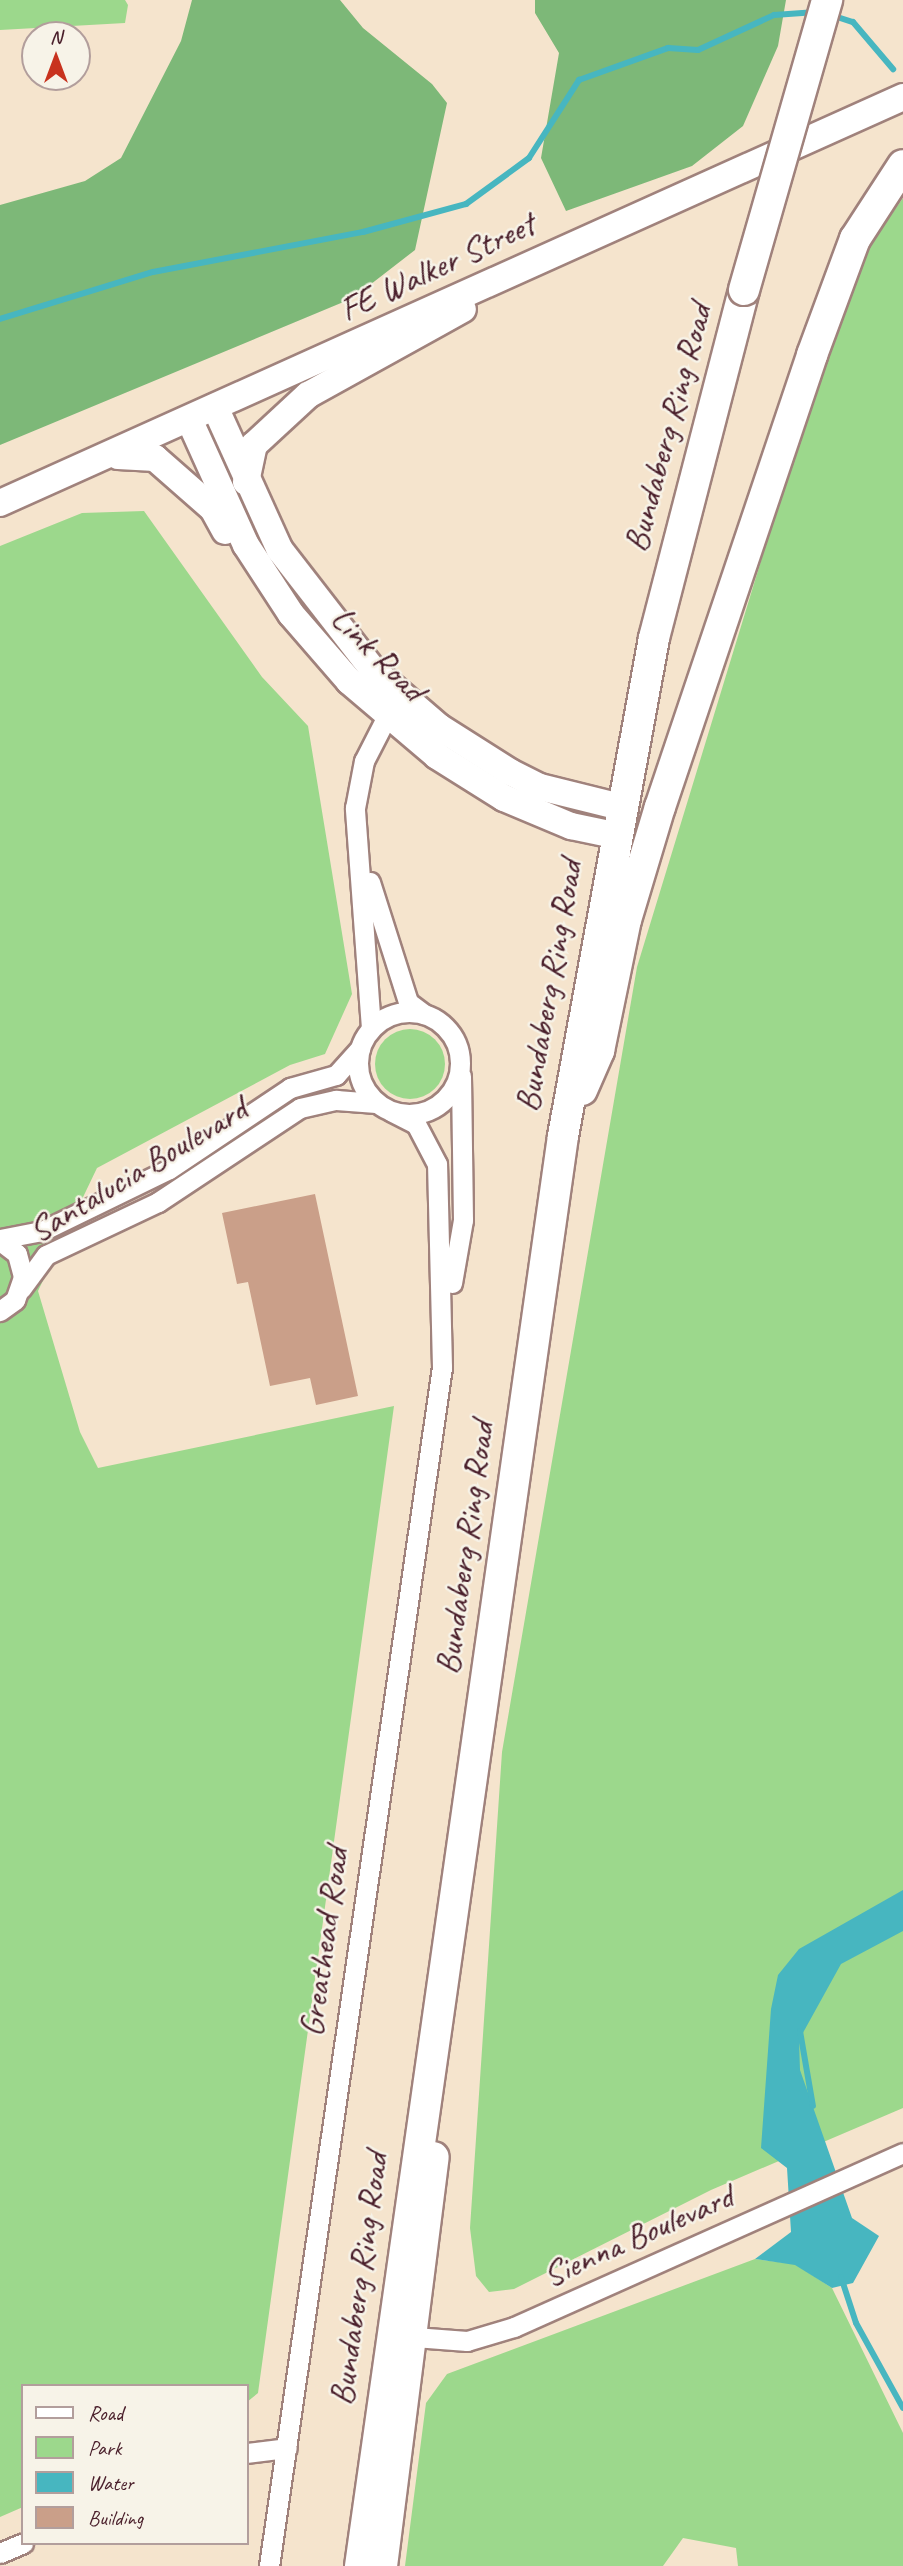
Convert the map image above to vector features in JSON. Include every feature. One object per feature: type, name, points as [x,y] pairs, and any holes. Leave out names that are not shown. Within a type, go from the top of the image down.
[{"type":"main road","name":"Bundaberg Ring Road","points":[[360,2566],[401,2336],[440,2087],[443,2003],[562,1136],[617,821],[654,638],[744,290],[827,0]]},
{"type":"main road","name":"FE Walker Street","points":[[0,503],[903,97]]},
{"type":"main road","points":[[562,1136],[599,1051],[626,920],[660,807],[832,295],[861,229],[903,165]]},
{"type":"main road","points":[[246,484],[254,445],[308,395],[422,335],[534,262]]},
{"type":"main road","name":"Link Road","points":[[215,407],[246,484],[280,550],[322,612],[395,707]]},
{"type":"main road","name":"Link Road","points":[[190,419],[246,545],[291,614],[395,707],[504,798],[571,826],[617,821]]},
{"type":"main road","points":[[102,459],[155,458],[213,509],[253,577],[291,614]]},
{"type":"main road","name":"Bundaberg Ring Road","points":[[382,2566],[401,2336]]},
{"type":"street","points":[[372,1028],[357,841],[357,787],[395,707]]},
{"type":"street","points":[[357,841],[408,1002],[447,1029],[460,1054],[454,1088],[443,1102],[428,1111],[384,1108]]},
{"type":"street","points":[[360,1048],[372,1028],[396,1014],[424,1014]]},
{"type":"street","name":"Greathead Road","points":[[360,1048],[359,1078],[384,1108],[416,1124],[438,1164],[444,1328]]},
{"type":"street","name":"Santalucia Boulevard","points":[[0,1240],[42,1231],[169,1169],[290,1088],[336,1074],[360,1048]]},
{"type":"street","name":"Greathead Road","points":[[270,2566],[444,1328],[463,1220],[460,1054]]},
{"type":"street","name":"Santalucia Boulevard","points":[[0,1311],[21,1289],[46,1255],[181,1189],[300,1108],[336,1100],[384,1108]]},
{"type":"street","points":[[0,1240],[21,1265],[21,1289]]},
{"type":"street","name":"Sienna Boulevard","points":[[401,2336],[467,2341],[514,2327],[903,2153]]},
{"type":"street","points":[[248,2453],[287,2448]]},
{"type":"street","points":[[0,2553],[21,2544]]},
{"type":"green space","points":[[0,0],[125,0],[128,5],[125,23],[91,25],[91,21],[21,21],[21,29],[0,30]]},
{"type":"green space","points":[[192,0],[340,0],[363,28],[432,84],[447,103],[415,250],[353,298],[0,445],[0,205],[85,181],[121,158],[181,41]]},
{"type":"green space","points":[[535,0],[786,0],[778,46],[743,126],[692,166],[566,211],[541,158],[559,53],[535,13]]},
{"type":"green space","points":[[903,198],[903,2108],[711,2190],[514,2289],[489,2292],[476,2276],[470,2228],[502,1752],[637,967],[815,384],[870,245]]},
{"type":"green space","points":[[144,511],[262,677],[308,726],[352,994],[325,1054],[290,1065],[97,1168],[38,1291],[80,1432],[98,1468],[394,1406],[258,2393],[248,2401],[248,2384],[21,2384],[21,2508],[0,2517],[0,546],[82,513]]},
{"type":"green space","points":[[417,1029],[430,1035],[439,1044],[443,1050],[443,1078],[435,1089],[424,1097],[403,1099],[385,1089],[377,1078],[375,1057],[385,1039],[396,1031]]},
{"type":"green space","points":[[755,2259],[795,2264],[832,2288],[903,2433],[903,2566],[738,2566],[736,2548],[683,2538],[663,2566],[405,2566],[426,2403],[447,2374]]},
{"type":"water","points":[[903,1890],[903,1931],[841,1964],[799,2040],[800,2070],[852,2218],[879,2236],[853,2283],[832,2288],[795,2265],[755,2259],[791,2232],[787,2168],[761,2148],[771,2009],[778,1975],[799,1949]]},
{"type":"building","points":[[315,1194],[358,1396],[316,1405],[310,1378],[270,1386],[248,1282],[237,1284],[222,1213]]},
{"type":"waterway","points":[[0,319],[153,272],[363,232],[466,204],[529,158],[579,80],[668,48],[698,50],[774,15],[813,12]]},
{"type":"waterway","points":[[831,15],[853,22],[893,69]]},
{"type":"waterway","points":[[800,2031],[813,2106]]},
{"type":"waterway","points":[[841,2277],[856,2323],[903,2408]]}]
